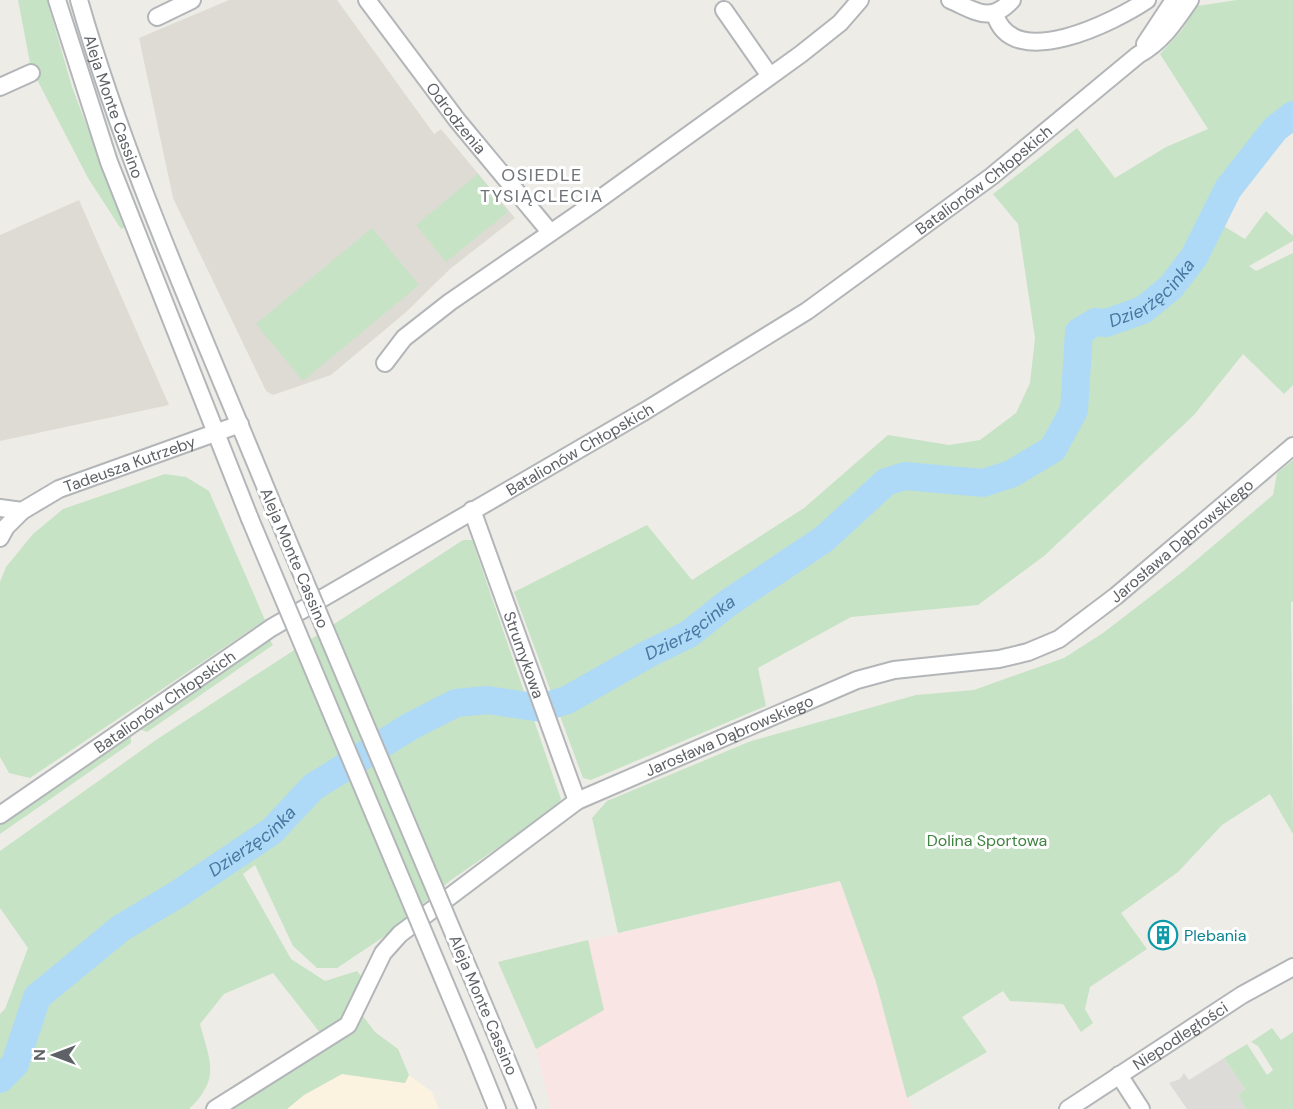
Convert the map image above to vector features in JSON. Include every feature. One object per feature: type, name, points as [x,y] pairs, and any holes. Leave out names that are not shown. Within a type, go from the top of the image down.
[{"type":"street","name":"Aleja Monte Cassino","points":[[57,0],[109,162],[215,432],[497,1109]]},
{"type":"street","name":"Aleja Monte Cassino","points":[[79,0],[94,54],[158,228],[527,1109]]},
{"type":"street","points":[[161,9],[192,0]]},
{"type":"street","name":"Odrodzenia","points":[[367,0],[457,120],[550,232]]},
{"type":"street","points":[[385,363],[404,338],[450,302],[770,76],[828,33],[860,0]]},
{"type":"street","points":[[950,0],[980,13],[995,14],[1002,11],[1012,0]]},
{"type":"street","points":[[995,14],[1003,31],[1014,37],[1026,41],[1049,42],[1072,36],[1112,19],[1147,0]]},
{"type":"street","name":"Batalionów Chłopskich","points":[[1138,55],[1174,0]]},
{"type":"street","name":"Batalionów Chłopskich","points":[[1,811],[272,627],[645,411],[807,311],[992,176],[1138,55],[1153,47],[1167,33],[1190,0]]},
{"type":"street","points":[[724,10],[770,76]]},
{"type":"street","points":[[0,87],[31,73]]},
{"type":"street","name":"Tadeusza Kutrzeby","points":[[0,538],[6,527],[22,511],[59,489],[240,424]]},
{"type":"street","name":"Jarosława Dąbrowskiego","points":[[215,1109],[348,1026],[383,953],[400,934],[577,801],[857,680],[894,670],[999,659],[1028,652],[1059,639],[1116,596],[1293,446]]},
{"type":"street","points":[[0,508],[22,511]]},
{"type":"street","name":"Strumykowa","points":[[472,510],[577,801]]},
{"type":"street","name":"Niepodległości","points":[[1068,1109],[1242,995],[1293,967]]},
{"type":"street","points":[[1119,1075],[1141,1109]]},
{"type":"shaded area","points":[[229,0],[337,0],[434,134],[441,129],[515,218],[450,269],[405,313],[331,375],[273,395],[266,391],[173,198],[139,38]]},
{"type":"shaded area","points":[[79,200],[169,405],[0,441],[0,235]]},
{"type":"shaded area","points":[[840,881],[876,982],[907,1098],[914,1109],[551,1109],[536,1049],[498,962]]},
{"type":"shaded area","points":[[1224,1058],[1245,1089],[1238,1095],[1246,1109],[1187,1109],[1169,1083],[1180,1079],[1184,1073],[1189,1080]]},
{"type":"shaded area","points":[[342,1074],[405,1083],[409,1075],[432,1092],[439,1109],[287,1109],[304,1095]]},
{"type":"green space","points":[[18,0],[47,0],[72,87],[125,227],[121,229],[88,178],[31,68]]},
{"type":"green space","points":[[1237,0],[1293,0],[1293,116],[1261,142],[1232,176],[1206,238],[1212,242],[1222,225],[1245,239],[1266,211],[1293,236],[1293,241],[1249,266],[1256,271],[1293,253],[1293,385],[1284,394],[1243,354],[1194,415],[1044,556],[978,605],[851,617],[758,668],[766,706],[591,780],[583,778],[514,592],[647,525],[692,580],[804,508],[888,435],[949,445],[980,440],[1016,413],[1030,383],[1035,338],[1018,224],[993,194],[1077,128],[1115,178],[1166,147],[1208,129],[1160,54],[1182,30],[1197,6]]},
{"type":"green space","points":[[478,174],[508,212],[446,262],[416,225]]},
{"type":"green space","points":[[372,228],[419,285],[303,381],[256,324]]},
{"type":"green space","name":"Dolina Sportowa","points":[[1293,460],[1293,601],[1291,602],[1293,834],[1270,794],[1222,825],[1178,872],[1121,913],[1147,949],[1090,987],[1085,1009],[1093,1023],[1081,1032],[1063,1004],[1010,1001],[1003,991],[962,1017],[987,1052],[907,1098],[876,982],[840,881],[618,933],[592,818],[607,801],[751,741],[916,695],[974,690],[1064,658],[1103,633],[1181,573],[1273,495],[1277,473]]},
{"type":"green space","points":[[165,474],[186,477],[209,491],[265,620],[30,778],[9,773],[0,757],[0,582],[6,567],[33,534],[63,509]]},
{"type":"green space","points":[[463,540],[472,540],[561,799],[557,807],[451,880],[382,938],[337,968],[317,968],[293,946],[255,865],[243,874],[291,959],[325,981],[357,971],[366,982],[341,1023],[321,1034],[273,973],[224,994],[200,1024],[209,1059],[209,1079],[206,1088],[189,1109],[0,1109],[0,1014],[5,1009],[28,948],[0,908],[0,851],[156,740]]},
{"type":"green space","points":[[270,640],[273,645],[147,732],[139,729]]},
{"type":"green space","points":[[131,734],[131,743],[0,834],[0,825]]},
{"type":"green space","points":[[588,940],[604,1010],[536,1049],[498,962]]},
{"type":"green space","points":[[362,1015],[375,1032],[398,1049],[409,1075],[405,1083],[342,1074],[304,1095],[287,1109],[225,1109],[283,1069],[338,1041],[348,1034]]},
{"type":"green space","points":[[1272,1028],[1281,1040],[1293,1032],[1293,1109],[1246,1109],[1238,1095],[1245,1089],[1224,1058],[1247,1044],[1267,1075],[1273,1070],[1258,1046],[1251,1042]]},
{"type":"waterway","name":"Dzierżęcinka","points":[[0,1079],[15,1064],[37,997],[121,928],[178,894],[272,831],[313,787],[411,726],[456,703],[487,700],[541,708],[567,700],[648,654],[689,634],[728,603],[824,539],[886,482],[905,476],[983,483],[1011,474],[1053,449],[1074,410],[1079,332],[1095,322],[1106,323],[1143,310],[1171,287],[1194,257],[1228,189],[1275,129],[1293,115]]},
{"type":"place","name":"Plebania","points":[[1163,935]]},
{"type":"district","name":"OSIEDLE TYSIĄCLECIA","points":[[542,186]]}]
